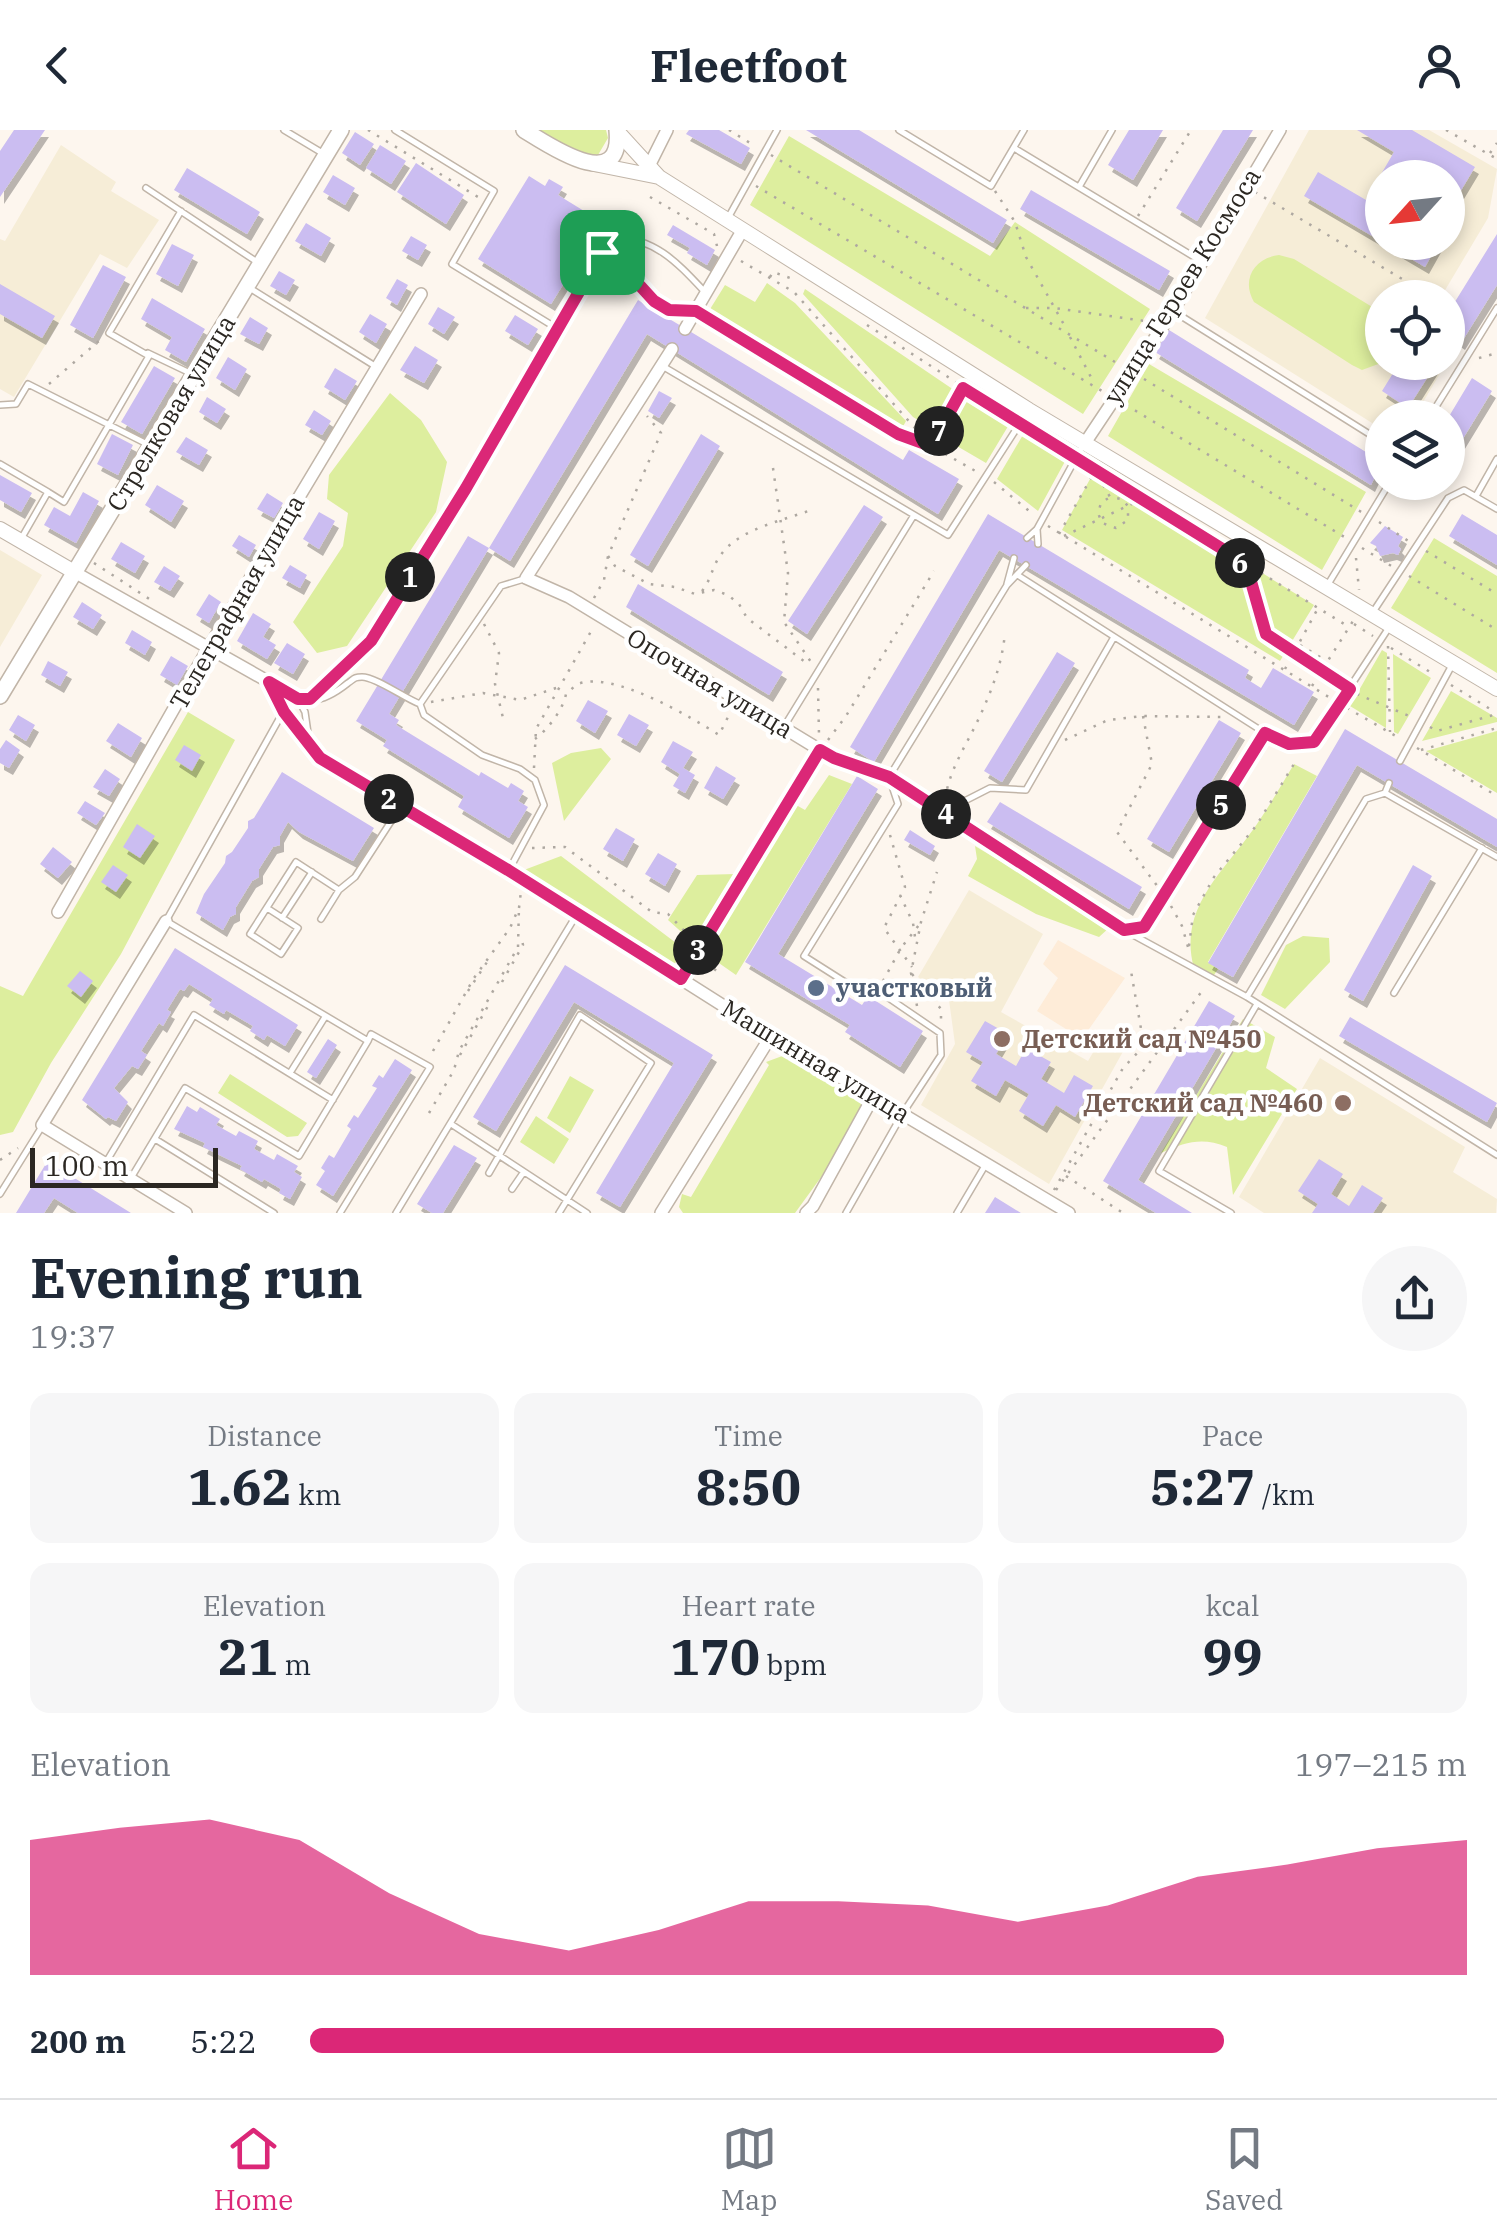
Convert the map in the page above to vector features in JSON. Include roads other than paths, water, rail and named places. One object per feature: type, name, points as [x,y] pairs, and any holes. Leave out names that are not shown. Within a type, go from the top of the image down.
[{"type":"main road","name":"Стрелковая улица","points":[[0,696],[341,130]]},
{"type":"main road","points":[[524,130],[574,160],[594,164],[615,152],[617,130]]},
{"type":"street","points":[[617,130],[654,172],[742,231],[1030,410],[1497,689]]},
{"type":"street","points":[[654,172],[668,130]]},
{"type":"street","name":"улица Героев Космоса","points":[[1084,442],[1173,311],[1280,130]]},
{"type":"street","points":[[594,164],[654,172]]},
{"type":"street","points":[[686,329],[742,231]]},
{"type":"street","name":"Телеграфная улица","points":[[58,912],[209,647],[421,294]]},
{"type":"street","points":[[526,578],[672,349]]},
{"type":"street","points":[[0,530],[269,682]]},
{"type":"street","name":"Опочная улица","points":[[526,578],[600,615],[820,750]]},
{"type":"street","name":"Машинная улица","points":[[269,682],[284,712],[310,748],[771,1036],[1069,1213]]},
{"type":"street","points":[[166,920],[42,1126],[186,1213]]},
{"type":"street","points":[[661,1213],[771,1036]]},
{"type":"street","points":[[806,1213],[873,1096]]},
{"type":"lane","points":[[284,130],[326,156]]},
{"type":"lane","points":[[395,130],[494,191],[452,264],[558,330],[612,235],[640,238],[673,258],[706,293]]},
{"type":"lane","points":[[727,221],[778,130]]},
{"type":"lane","points":[[899,130],[991,186],[1024,130]]},
{"type":"lane","points":[[1079,187],[1112,130]]},
{"type":"lane","points":[[1014,148],[1202,261]]},
{"type":"lane","points":[[146,188],[259,264]]},
{"type":"lane","points":[[0,464],[64,502],[149,356],[109,333],[180,212]]},
{"type":"lane","points":[[246,286],[377,367]]},
{"type":"lane","points":[[1440,400],[1497,308]]},
{"type":"lane","points":[[1173,311],[1365,431]]},
{"type":"lane","points":[[148,353],[194,376]]},
{"type":"lane","points":[[662,365],[948,535],[1030,410]]},
{"type":"lane","points":[[0,405],[16,404],[28,384],[152,446]]},
{"type":"lane","points":[[1027,538],[1038,528],[1084,442]]},
{"type":"lane","points":[[1476,496],[1497,459]]},
{"type":"lane","points":[[1366,611],[1448,498],[1464,490],[1497,509]]},
{"type":"lane","points":[[20,541],[48,492]]},
{"type":"lane","points":[[1327,586],[1380,500]]},
{"type":"lane","points":[[784,728],[914,515]]},
{"type":"lane","points":[[1038,528],[1038,544]]},
{"type":"lane","points":[[889,777],[1007,585],[1014,558]]},
{"type":"lane","points":[[1007,585],[1026,565]]},
{"type":"lane","points":[[1019,576],[1265,733],[1289,744],[1314,742],[1390,626]]},
{"type":"lane","points":[[420,704],[501,586],[526,578]]},
{"type":"lane","points":[[944,812],[990,788],[1026,790],[1114,637]]},
{"type":"lane","points":[[1400,762],[1452,664]]},
{"type":"lane","points":[[269,682],[298,699],[326,700],[353,679],[367,677],[420,704],[424,715],[482,755],[520,769],[535,780],[544,805],[508,870]]},
{"type":"lane","points":[[298,699],[305,712],[310,748]]},
{"type":"lane","points":[[284,712],[166,920],[368,1041]]},
{"type":"lane","points":[[1124,930],[1144,927],[1265,733]]},
{"type":"lane","points":[[820,750],[889,777],[1124,930],[1246,997],[1497,1155]]},
{"type":"lane","points":[[846,1213],[941,1054],[940,1033],[878,991],[856,989],[804,956],[898,804],[889,777]]},
{"type":"lane","points":[[1385,793],[1388,783]]},
{"type":"lane","points":[[1246,997],[1366,800],[1385,793],[1497,857]]},
{"type":"lane","points":[[320,919],[339,890],[356,877],[401,806]]},
{"type":"lane","points":[[1394,993],[1482,848]]},
{"type":"lane","points":[[267,908],[298,928],[281,954],[250,934],[296,862],[339,890]]},
{"type":"lane","points":[[282,918],[312,872]]},
{"type":"lane","points":[[396,1213],[577,914]]},
{"type":"lane","points":[[1231,1213],[1159,1171],[1257,1004]]},
{"type":"lane","points":[[105,1164],[194,1014],[333,1100]]},
{"type":"lane","points":[[489,1174],[580,1015],[651,1062],[559,1213]]},
{"type":"lane","points":[[290,1072],[325,1017]]},
{"type":"lane","points":[[130,1179],[184,1088],[299,1156],[372,1034],[430,1067],[340,1213]]},
{"type":"lane","points":[[450,1124],[586,1213]]},
{"type":"lane","points":[[0,1194],[42,1126]]},
{"type":"lane","points":[[154,1139],[274,1213]]},
{"type":"lane","points":[[958,1213],[986,1163]]},
{"type":"lane","points":[[512,1188],[522,1173]]},
{"type":"place","name":"участковый","points":[[816,988]]},
{"type":"place","name":"Детский сад №450","points":[[1002,1039]]},
{"type":"place","name":"Детский сад №460","points":[[1343,1103]]}]
